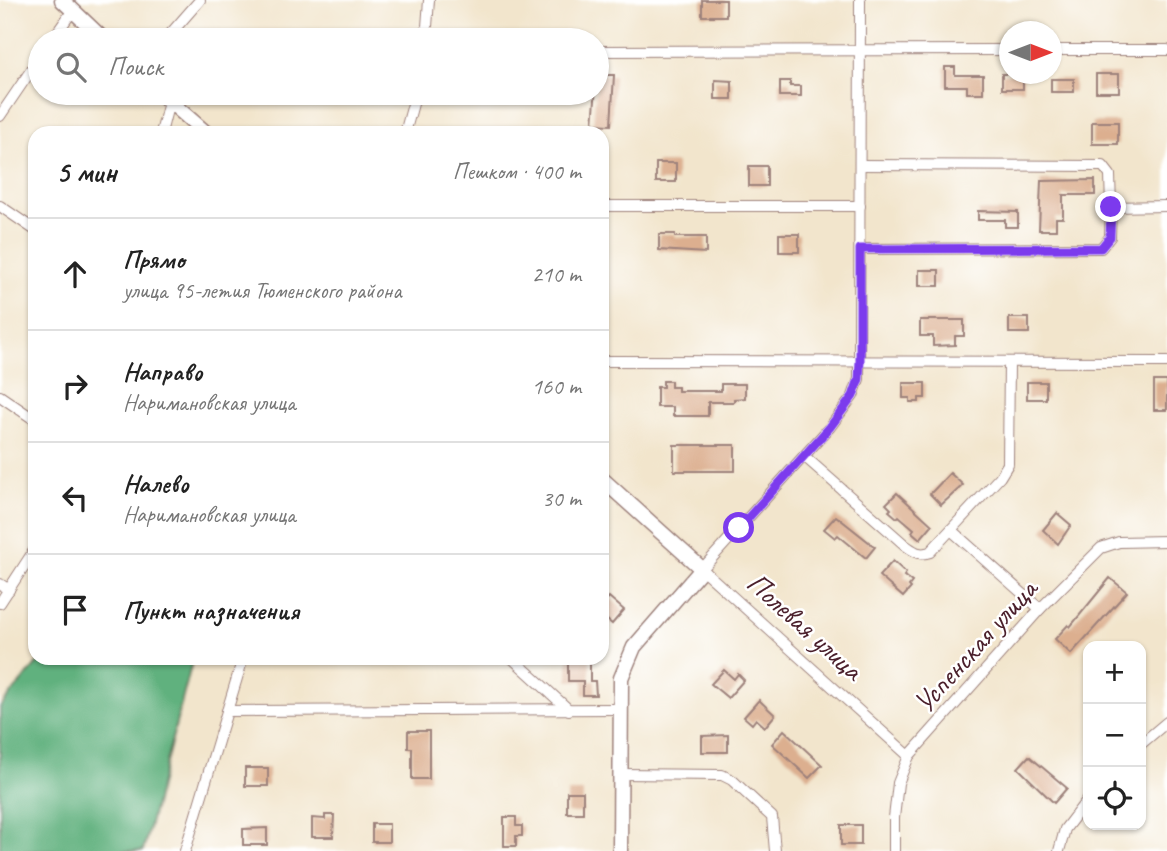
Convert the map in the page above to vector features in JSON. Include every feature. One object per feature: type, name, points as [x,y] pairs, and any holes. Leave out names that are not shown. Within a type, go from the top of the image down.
[{"type":"street","points":[[176,28],[200,0]]},
{"type":"street","points":[[427,28],[429,0]]},
{"type":"street","points":[[620,851],[621,678],[634,647],[804,456],[853,396],[859,379],[860,0]]},
{"type":"street","points":[[57,28],[67,5],[91,28]]},
{"type":"street","points":[[609,51],[999,50]]},
{"type":"street","points":[[1062,50],[1167,50]]},
{"type":"street","points":[[0,116],[28,75]]},
{"type":"street","points":[[162,126],[163,105]]},
{"type":"street","points":[[173,105],[198,126]]},
{"type":"street","points":[[407,126],[413,105]]},
{"type":"street","points":[[860,165],[1102,166],[1110,175],[1111,207],[1110,237],[1101,248],[860,249]]},
{"type":"street","points":[[0,206],[28,225]]},
{"type":"street","points":[[609,206],[860,206]]},
{"type":"street","points":[[1111,207],[1167,206]]},
{"type":"street","points":[[609,361],[1167,362]]},
{"type":"street","points":[[804,456],[917,553],[923,555],[930,552],[1000,477],[1008,464],[1009,362]]},
{"type":"street","points":[[0,396],[28,415]]},
{"type":"street","name":"Полевая улица","points":[[609,485],[909,756]]},
{"type":"street","points":[[951,530],[1040,609]]},
{"type":"street","name":"Успенская улица","points":[[894,851],[898,783],[909,756],[1040,609],[1101,548],[1119,542],[1167,541]]},
{"type":"street","points":[[0,603],[4,587],[28,558]]},
{"type":"street","points":[[185,851],[241,665]]},
{"type":"street","points":[[520,665],[569,710]]},
{"type":"street","points":[[227,711],[619,709]]},
{"type":"street","points":[[1146,740],[1167,722]]},
{"type":"street","points":[[620,774],[722,775],[732,780],[772,817],[775,851]]},
{"type":"street","points":[[1059,851],[1065,830],[1083,806]]},
{"type":"green space","points":[[36,665],[191,665],[143,851],[0,851],[0,707]]},
{"type":"building","points":[[702,0],[726,0],[726,16],[702,16]]},
{"type":"building","points":[[945,67],[955,67],[955,75],[983,75],[983,93],[967,93],[967,86],[945,86]]},
{"type":"building","points":[[1096,74],[1119,74],[1119,92],[1096,92]]},
{"type":"building","points":[[609,75],[614,75],[611,125],[593,124],[595,105],[609,105]]},
{"type":"building","points":[[1062,79],[1074,79],[1074,92],[1051,92],[1051,84],[1062,84]]},
{"type":"building","points":[[715,80],[732,81],[732,99],[715,99]]},
{"type":"building","points":[[780,81],[790,81],[790,86],[801,86],[801,96],[780,96]]},
{"type":"building","points":[[1002,84],[1023,84],[1023,89],[1002,89]]},
{"type":"building","points":[[1092,122],[1118,122],[1118,144],[1092,144]]},
{"type":"building","points":[[656,163],[676,163],[676,182],[656,182]]},
{"type":"building","points":[[749,166],[767,166],[767,186],[749,186]]},
{"type":"building","points":[[1095,180],[1095,195],[1063,195],[1063,218],[1056,218],[1056,230],[1039,230],[1041,181]]},
{"type":"building","points":[[978,211],[1018,212],[1018,227],[1005,227],[1005,220],[978,220]]},
{"type":"building","points":[[659,234],[706,237],[706,253],[659,250]]},
{"type":"building","points":[[779,234],[799,234],[799,252],[779,252]]},
{"type":"building","points":[[919,270],[939,270],[939,286],[919,286]]},
{"type":"building","points":[[1009,318],[1029,318],[1029,333],[1009,333]]},
{"type":"building","points":[[920,320],[964,320],[964,336],[955,336],[955,345],[933,346],[933,336],[920,336]]},
{"type":"building","points":[[663,381],[671,381],[671,387],[678,387],[678,391],[721,391],[721,384],[745,384],[745,398],[734,399],[734,402],[708,402],[708,416],[673,416],[673,407],[657,407],[657,387],[663,387]]},
{"type":"building","points":[[1154,381],[1167,381],[1167,410],[1154,410]]},
{"type":"building","points":[[1027,382],[1046,382],[1046,399],[1027,399]]},
{"type":"building","points":[[903,383],[925,383],[925,398],[919,398],[919,402],[910,402],[910,398],[903,398]]},
{"type":"building","points":[[674,445],[735,445],[735,471],[674,471]]},
{"type":"building","points":[[950,473],[963,485],[941,505],[930,494]]},
{"type":"building","points":[[897,493],[932,525],[920,539],[912,532],[914,529],[889,511],[891,509],[886,504]]},
{"type":"building","points":[[1057,513],[1071,525],[1058,544],[1043,530]]},
{"type":"building","points":[[836,516],[875,547],[866,558],[838,535],[835,538],[824,529]]},
{"type":"building","points":[[893,561],[912,582],[909,586],[911,588],[903,597],[879,576]]},
{"type":"building","points":[[1110,578],[1127,592],[1071,654],[1055,639],[1068,625],[1070,627]]},
{"type":"building","points":[[609,597],[624,610],[612,624],[609,622]]},
{"type":"building","points":[[568,665],[590,665],[590,681],[595,681],[596,695],[583,695],[583,681],[568,681]]},
{"type":"building","points":[[724,670],[734,679],[738,674],[744,680],[728,698],[711,684]]},
{"type":"building","points":[[759,700],[775,715],[765,727],[756,719],[752,724],[744,717]]},
{"type":"building","points":[[784,730],[822,765],[809,778],[772,744]]},
{"type":"building","points":[[408,731],[429,731],[429,779],[412,779],[412,748],[408,748]]},
{"type":"building","points":[[728,735],[728,752],[702,752],[702,736]]},
{"type":"building","points":[[1029,756],[1067,788],[1054,803],[1018,768]]},
{"type":"building","points":[[245,768],[268,768],[268,786],[245,786]]},
{"type":"building","points":[[567,792],[583,792],[583,813],[567,813]]},
{"type":"building","points":[[325,815],[334,815],[333,837],[312,837],[312,818],[325,819]]},
{"type":"building","points":[[504,817],[516,817],[516,826],[522,826],[522,836],[516,836],[516,846],[504,846]]},
{"type":"building","points":[[372,824],[389,824],[389,842],[372,842]]},
{"type":"building","points":[[841,825],[861,825],[861,845],[841,845]]},
{"type":"building","points":[[267,828],[267,845],[243,845],[243,829]]},
{"type":"route","points":[[739,528],[830,427],[853,396],[859,379],[860,361],[860,249],[1101,248],[1110,237],[1111,207]]}]
